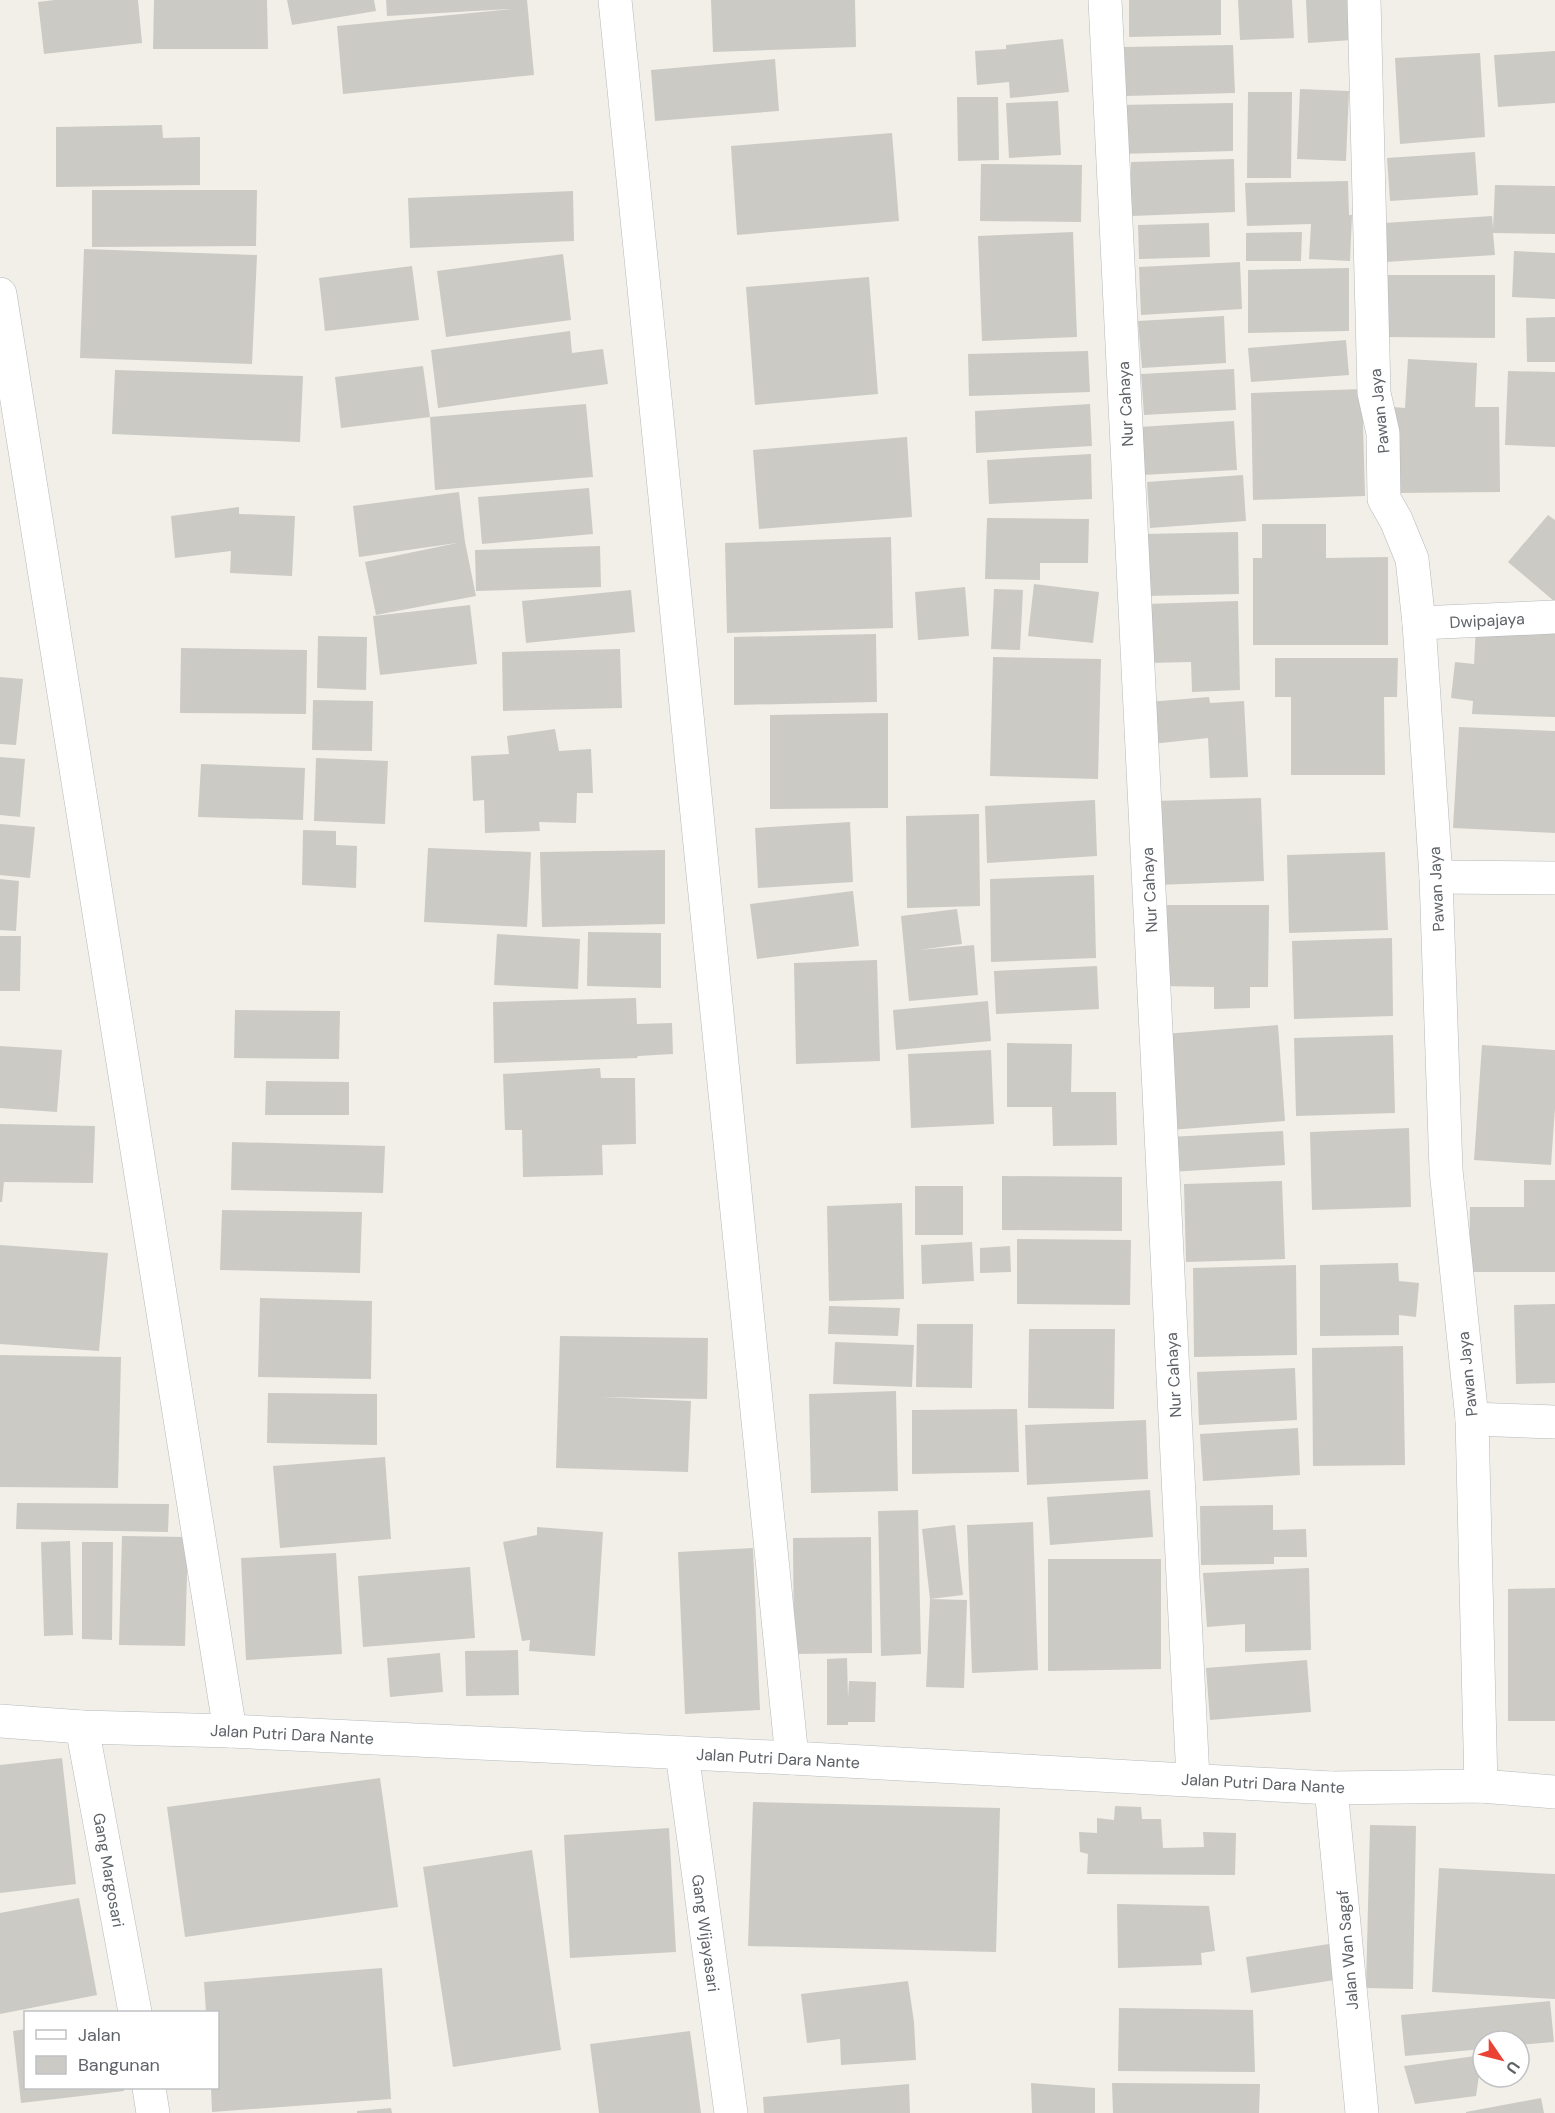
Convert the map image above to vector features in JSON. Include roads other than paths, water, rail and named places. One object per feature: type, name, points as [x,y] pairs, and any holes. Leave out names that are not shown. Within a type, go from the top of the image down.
[{"type":"street","points":[[615,0],[792,1758]]},
{"type":"street","name":"Nur Cahaya","points":[[1105,0],[1193,1779]]},
{"type":"street","name":"Pawan Jaya","points":[[1364,0],[1374,393],[1383,434],[1384,499],[1396,520],[1412,559],[1419,623],[1436,877],[1446,1170],[1472,1419],[1481,1785]]},
{"type":"street","points":[[0,294],[230,1731]]},
{"type":"street","name":"Dwipajaya","points":[[1419,623],[1555,617]]},
{"type":"street","points":[[1436,877],[1555,878]]},
{"type":"street","points":[[1472,1419],[1555,1422]]},
{"type":"street","name":"Jalan Putri Dara Nante","points":[[0,1721],[82,1727],[230,1731],[792,1758],[1331,1788],[1481,1785],[1555,1792]]},
{"type":"street","name":"Gang Margosari","points":[[82,1727],[135,2011]]},
{"type":"street","name":"Gang Wijayasari","points":[[682,1754],[731,2113]]},
{"type":"street","name":"Jalan Wan Sagaf","points":[[1331,1788],[1362,2113]]},
{"type":"street","points":[[149,2089],[153,2113]]}]
